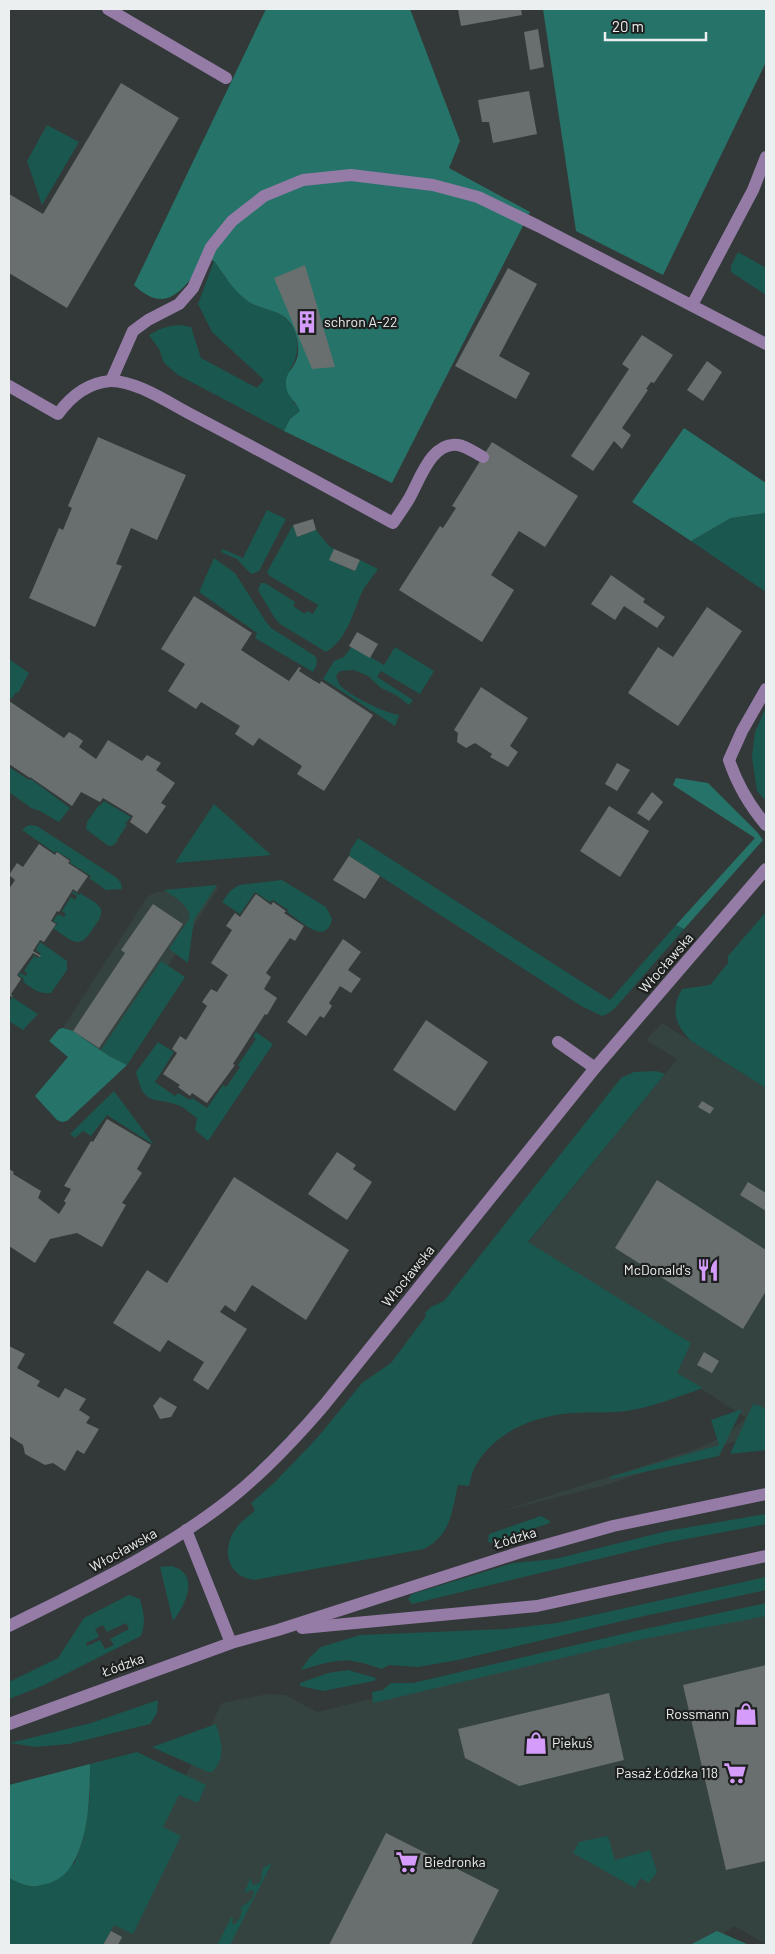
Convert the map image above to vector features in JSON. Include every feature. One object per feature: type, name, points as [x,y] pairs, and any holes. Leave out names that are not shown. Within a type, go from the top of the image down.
[{"type":"street","points":[[108,9],[226,78]]},
{"type":"street","points":[[692,304],[753,190],[766,157]]},
{"type":"street","points":[[111,381],[133,332],[148,320],[179,304],[193,288],[211,247],[232,220],[264,196],[303,180],[351,175],[433,185],[478,197],[692,304],[766,344]]},
{"type":"street","points":[[9,386],[58,414],[74,395],[91,385],[111,381],[136,387],[256,448],[393,523],[409,499],[429,461],[445,446],[458,445],[483,457]]},
{"type":"street","points":[[766,689],[742,730],[730,760],[734,775],[745,796],[766,825]]},
{"type":"street","name":"Włocławska","points":[[9,1626],[126,1567],[186,1530],[231,1499],[265,1468],[310,1422],[595,1068],[766,869]]},
{"type":"street","points":[[558,1042],[595,1068]]},
{"type":"street","name":"Łódzka","points":[[9,1724],[231,1643],[278,1630],[521,1552],[592,1532],[766,1494]]},
{"type":"street","points":[[186,1530],[231,1643]]},
{"type":"street","name":"Łódzka","points":[[278,1630],[537,1606],[766,1556]]},
{"type":"shaded area","points":[[219,887],[109,1056],[73,1031],[63,1028],[148,896],[157,892]]},
{"type":"shaded area","points":[[662,1023],[766,1088],[766,1431],[606,1485],[499,1512],[699,1448],[724,1436],[746,1418],[677,1373],[691,1343],[528,1243],[677,1059],[646,1040]]},
{"type":"shaded area","points":[[766,1609],[766,1944],[734,1926],[707,1945],[101,1945],[222,1703],[268,1694],[285,1695],[317,1712],[703,1619]]},
{"type":"green space","points":[[266,9],[410,9],[460,141],[449,168],[530,212],[392,483],[284,431],[290,419],[300,411],[286,389],[288,375],[297,357],[298,342],[295,332],[291,324],[282,315],[257,306],[240,295],[214,261],[208,259],[184,287],[176,294],[167,298],[158,299],[147,295],[134,285]]},
{"type":"green space","points":[[543,9],[766,9],[766,62],[663,275],[576,231]]},
{"type":"green space","points":[[47,125],[79,142],[42,205],[27,161]]},
{"type":"green space","points":[[738,252],[766,268],[766,295],[731,272],[731,266]]},
{"type":"green space","points":[[214,261],[241,296],[254,305],[278,313],[285,318],[294,331],[297,346],[294,362],[290,369],[293,402],[300,408],[300,411],[290,419],[284,431],[178,375],[164,363],[159,349],[149,335],[170,326],[191,327],[201,358],[257,388],[264,380],[212,332],[198,304]]},
{"type":"green space","points":[[684,428],[766,483],[766,513],[731,518],[691,541],[632,502]]},
{"type":"green space","points":[[267,510],[286,519],[259,571],[251,574],[237,559],[221,552],[223,549],[243,558]]},
{"type":"green space","points":[[766,513],[766,592],[691,541],[731,518]]},
{"type":"green space","points":[[293,525],[297,537],[316,530],[329,546],[334,549],[330,560],[354,571],[360,560],[378,569],[365,586],[344,633],[333,647],[326,652],[280,624],[258,590],[261,583],[265,583],[295,602],[293,606],[305,614],[307,611],[313,614],[318,605],[270,576],[267,572]]},
{"type":"green space","points":[[214,558],[235,573],[271,628],[315,656],[317,663],[313,672],[255,638],[257,633],[199,592]]},
{"type":"green space","points":[[352,646],[384,665],[395,647],[434,671],[420,694],[381,671],[377,677],[413,700],[409,705],[396,695],[381,688],[368,676],[354,670],[340,671],[336,676],[343,688],[358,698],[399,715],[395,726],[323,679],[334,661],[344,657]]},
{"type":"green space","points":[[9,659],[29,673],[18,693],[16,692],[12,699],[9,697]]},
{"type":"green space","points":[[766,707],[766,801],[757,791],[752,757],[755,732]]},
{"type":"green space","points":[[9,767],[29,780],[31,779],[70,808],[59,822],[31,808],[9,792]]},
{"type":"green space","points":[[676,778],[708,783],[763,840],[684,929],[676,925],[755,838],[673,785]]},
{"type":"green space","points":[[104,801],[131,817],[125,824],[127,825],[118,841],[112,846],[107,845],[86,829],[87,822]]},
{"type":"green space","points":[[214,804],[271,855],[175,863]]},
{"type":"green space","points":[[31,825],[37,826],[117,878],[121,883],[122,889],[106,890],[89,878],[91,876],[70,863],[71,860],[56,851],[55,853],[22,830]]},
{"type":"green space","points":[[358,838],[610,1000],[676,925],[684,929],[616,1007],[602,1016],[581,1006],[349,856]]},
{"type":"green space","points":[[282,880],[326,907],[332,919],[329,927],[324,931],[312,929],[273,900],[270,902],[255,892],[240,914],[222,902],[230,891],[239,885]]},
{"type":"green space","points":[[217,885],[194,920],[188,963],[169,949],[189,919],[188,910],[181,902],[164,890]]},
{"type":"green space","points":[[73,891],[96,903],[101,909],[98,921],[89,935],[80,942],[71,940],[53,928],[58,924],[53,921],[58,914],[64,917],[66,914],[62,911],[71,897],[75,900],[77,896],[72,893]]},
{"type":"green space","points":[[766,912],[766,1088],[691,1041],[681,1029],[675,1010],[678,996],[682,989],[710,985],[728,963],[728,956]]},
{"type":"green space","points":[[40,942],[67,961],[67,970],[51,993],[36,991],[23,982],[24,979],[18,975],[20,973],[26,976],[27,973],[24,971],[34,956],[38,958],[41,954],[36,950]]},
{"type":"green space","points":[[161,961],[185,977],[127,1065],[101,1050]]},
{"type":"green space","points":[[12,997],[38,1014],[23,1030],[9,1021],[9,999],[11,1000]]},
{"type":"green space","points":[[63,1028],[73,1031],[109,1056],[127,1065],[67,1121],[62,1122],[57,1120],[35,1096],[68,1057],[49,1041],[59,1029]]},
{"type":"green space","points":[[256,1032],[273,1044],[208,1141],[195,1130],[197,1118],[180,1106],[151,1099],[139,1084],[136,1072],[158,1042],[174,1052],[155,1082],[175,1096],[178,1093],[190,1100],[192,1098],[207,1108],[223,1085],[226,1087],[240,1067],[238,1065],[256,1039],[253,1037]]},
{"type":"green space","points":[[656,1071],[665,1074],[528,1242],[691,1343],[677,1373],[703,1388],[645,1407],[618,1412],[549,1416],[513,1430],[483,1454],[476,1465],[469,1486],[458,1485],[452,1514],[445,1530],[440,1537],[424,1549],[254,1580],[237,1573],[229,1559],[229,1542],[240,1524],[255,1510],[251,1503],[275,1482],[318,1437],[362,1383],[391,1363],[426,1316],[425,1313],[431,1307],[444,1301],[621,1078],[634,1072]]},
{"type":"green space","points":[[114,1091],[154,1145],[107,1115],[91,1136],[83,1131],[75,1138],[70,1134]]},
{"type":"green space","points":[[753,1404],[761,1406],[766,1410],[766,1450],[730,1454]]},
{"type":"green space","points":[[742,1409],[719,1456],[611,1479],[610,1477],[719,1445],[711,1420]]},
{"type":"green space","points":[[766,1514],[766,1524],[665,1543],[412,1604],[408,1599],[412,1594],[513,1563],[555,1559],[667,1531]]},
{"type":"green space","points":[[541,1516],[550,1521],[550,1523],[490,1543],[488,1541],[489,1534]]},
{"type":"green space","points":[[172,1566],[181,1570],[186,1576],[188,1583],[186,1599],[173,1621],[160,1567]]},
{"type":"green space","points":[[766,1577],[766,1590],[635,1618],[458,1660],[418,1667],[389,1665],[382,1669],[359,1662],[342,1660],[301,1670],[309,1658],[321,1647],[360,1635],[506,1629],[557,1623]]},
{"type":"green space","points":[[129,1595],[140,1599],[144,1626],[141,1636],[42,1686],[9,1699],[9,1682],[58,1658],[84,1618]],"holes":[[[126,1623],[129,1629],[110,1639],[114,1645],[105,1649],[100,1640],[87,1646],[86,1643],[99,1637],[95,1629],[103,1625],[107,1632]]]},
{"type":"green space","points":[[766,1603],[766,1616],[638,1640],[373,1703],[372,1692],[383,1690],[391,1683],[413,1683],[640,1630]]},
{"type":"green space","points":[[348,1670],[376,1678],[374,1681],[323,1691],[300,1686],[300,1683],[328,1673]]},
{"type":"green space","points":[[158,1700],[157,1713],[150,1724],[69,1744],[35,1747],[10,1743],[91,1723]]},
{"type":"green space","points":[[216,1724],[222,1749],[220,1761],[212,1772],[208,1772],[152,1747]]},
{"type":"green space","points":[[137,1752],[206,1785],[198,1803],[179,1795],[163,1827],[181,1836],[133,1934],[114,1925],[103,1945],[9,1945],[9,1878],[32,1887],[74,1864],[83,1840],[90,1796],[90,1764]]},
{"type":"green space","points":[[90,1764],[89,1796],[84,1834],[79,1852],[71,1867],[60,1878],[38,1886],[22,1884],[9,1878],[9,1785]]},
{"type":"green space","points":[[608,1836],[615,1860],[650,1850],[657,1872],[649,1883],[640,1878],[635,1888],[573,1853],[579,1842]]},
{"type":"green space","points":[[272,1863],[230,1945],[217,1945],[232,1916],[232,1924],[235,1924],[240,1918],[242,1910],[240,1908],[252,1899],[254,1892],[252,1890],[244,1893],[251,1877],[252,1885],[260,1883],[263,1868]]},
{"type":"green space","points":[[717,1931],[749,1945],[690,1945]]},
{"type":"building","points":[[458,9],[521,9],[522,15],[461,26]]},
{"type":"building","points":[[538,29],[544,67],[530,70],[524,32]]},
{"type":"building","points":[[121,83],[179,118],[67,308],[9,273],[9,194],[43,214]]},
{"type":"building","points":[[529,91],[537,134],[493,143],[489,122],[482,122],[478,100]]},
{"type":"building","name":"schron A-22","points":[[305,265],[335,367],[312,369],[274,278]]},
{"type":"building","points":[[508,268],[537,284],[499,356],[530,373],[516,399],[455,366]]},
{"type":"building","points":[[642,335],[673,355],[654,383],[651,382],[646,389],[648,390],[622,428],[631,435],[622,449],[614,441],[593,471],[571,456],[629,369],[622,364]]},
{"type":"building","points":[[707,361],[722,372],[703,401],[687,390]]},
{"type":"building","points":[[98,437],[186,475],[157,540],[131,528],[116,564],[122,566],[95,627],[29,598],[59,528],[63,530],[72,508],[68,506]]},
{"type":"building","points":[[492,442],[578,496],[545,547],[519,531],[491,575],[514,590],[482,642],[399,590],[440,526],[443,528],[456,508],[452,506]]},
{"type":"building","points":[[313,519],[316,530],[297,537],[293,525]]},
{"type":"building","points":[[334,549],[360,560],[355,571],[329,560]]},
{"type":"building","points":[[611,575],[645,599],[643,602],[665,617],[657,628],[624,606],[615,620],[591,604]]},
{"type":"building","points":[[194,596],[252,633],[241,650],[289,681],[299,667],[301,668],[299,671],[320,684],[321,681],[373,715],[324,791],[297,774],[302,766],[259,738],[253,746],[235,734],[240,726],[201,702],[196,709],[168,691],[185,664],[161,649]]},
{"type":"building","points":[[707,607],[742,631],[678,726],[628,693],[658,647],[673,657]]},
{"type":"building","points":[[357,632],[378,644],[370,658],[349,646]]},
{"type":"building","points":[[481,687],[528,718],[510,746],[518,752],[508,767],[490,757],[492,754],[475,743],[466,748],[457,742],[458,733],[454,730]]},
{"type":"building","points":[[9,701],[64,738],[69,732],[76,736],[83,741],[79,747],[96,759],[108,740],[142,761],[147,755],[161,763],[156,770],[175,783],[161,803],[166,806],[147,834],[130,822],[133,816],[103,798],[100,802],[81,792],[72,806],[9,764]]},
{"type":"building","points":[[617,763],[630,770],[617,791],[605,784]]},
{"type":"building","points":[[652,792],[663,802],[649,821],[637,813]]},
{"type":"building","points":[[609,806],[649,831],[620,877],[580,851]]},
{"type":"building","points":[[39,844],[55,855],[57,852],[70,861],[68,863],[88,876],[77,892],[73,889],[59,912],[57,911],[51,921],[56,924],[44,942],[40,940],[33,951],[41,956],[33,953],[17,975],[21,979],[11,994],[13,997],[10,996],[9,998],[9,889],[15,880],[9,875],[17,863],[23,867]]},
{"type":"building","points":[[349,856],[380,876],[365,899],[333,880]]},
{"type":"building","points":[[256,894],[271,905],[273,902],[286,911],[284,913],[304,926],[295,941],[290,938],[266,973],[271,977],[264,989],[277,998],[233,1064],[235,1065],[207,1103],[192,1093],[190,1096],[178,1087],[180,1085],[163,1074],[177,1053],[172,1049],[180,1036],[186,1040],[207,1006],[202,1002],[211,989],[217,992],[228,975],[211,963],[232,930],[226,926],[235,913],[240,917]]},
{"type":"building","points":[[153,904],[183,924],[99,1048],[73,1031],[125,953],[121,950]]},
{"type":"building","points":[[343,939],[361,952],[348,970],[361,979],[351,993],[340,986],[329,1003],[332,1006],[324,1018],[320,1016],[306,1036],[287,1022]]},
{"type":"building","points":[[426,1020],[488,1062],[455,1111],[393,1070]]},
{"type":"building","points":[[702,1101],[714,1108],[710,1114],[698,1107]]},
{"type":"building","points":[[107,1119],[151,1145],[137,1169],[142,1173],[122,1203],[126,1205],[102,1247],[77,1233],[50,1239],[35,1263],[9,1246],[9,1169],[14,1172],[13,1174],[41,1191],[38,1198],[59,1214],[66,1203],[64,1201],[71,1189],[64,1186],[91,1141],[93,1142]]},
{"type":"building","points":[[337,1152],[356,1165],[353,1169],[372,1182],[347,1220],[308,1194]]},
{"type":"building","points":[[234,1177],[349,1250],[306,1320],[252,1285],[235,1312],[225,1305],[220,1312],[247,1329],[208,1390],[193,1380],[204,1362],[168,1340],[160,1352],[113,1323],[147,1270],[167,1283]]},
{"type":"building","name":"McDonald's","points":[[657,1180],[766,1250],[766,1291],[743,1329],[615,1248]]},
{"type":"building","points":[[748,1182],[766,1193],[766,1211],[740,1195]]},
{"type":"building","points":[[9,1346],[25,1354],[17,1368],[40,1381],[37,1386],[59,1398],[65,1388],[86,1399],[79,1410],[90,1417],[86,1423],[99,1429],[84,1454],[77,1450],[65,1471],[53,1463],[45,1465],[25,1454],[23,1445],[9,1436]]},
{"type":"building","points":[[704,1352],[719,1361],[712,1373],[697,1365]]},
{"type":"building","points":[[160,1397],[177,1407],[171,1417],[160,1419],[153,1406]]},
{"type":"building","name":"Pasaż Łódzka 118","points":[[766,1665],[766,1861],[726,1870],[683,1685]]},
{"type":"building","points":[[609,1693],[624,1760],[519,1786],[465,1758],[458,1729]]},
{"type":"building","name":"Biedronka","points":[[386,1833],[499,1890],[471,1945],[329,1945]]},
{"type":"building","points":[[111,1931],[122,1937],[118,1945],[103,1945]]},
{"type":"place","name":"schron A-22","points":[[307,322]]},
{"type":"place","name":"McDonald's","points":[[708,1270]]},
{"type":"place","name":"Rossmann","points":[[746,1714]]},
{"type":"place","name":"Piekuś","points":[[536,1743]]},
{"type":"place","name":"Pasaż Łódzka 118","points":[[735,1773]]},
{"type":"place","name":"Biedronka","points":[[407,1862]]}]
